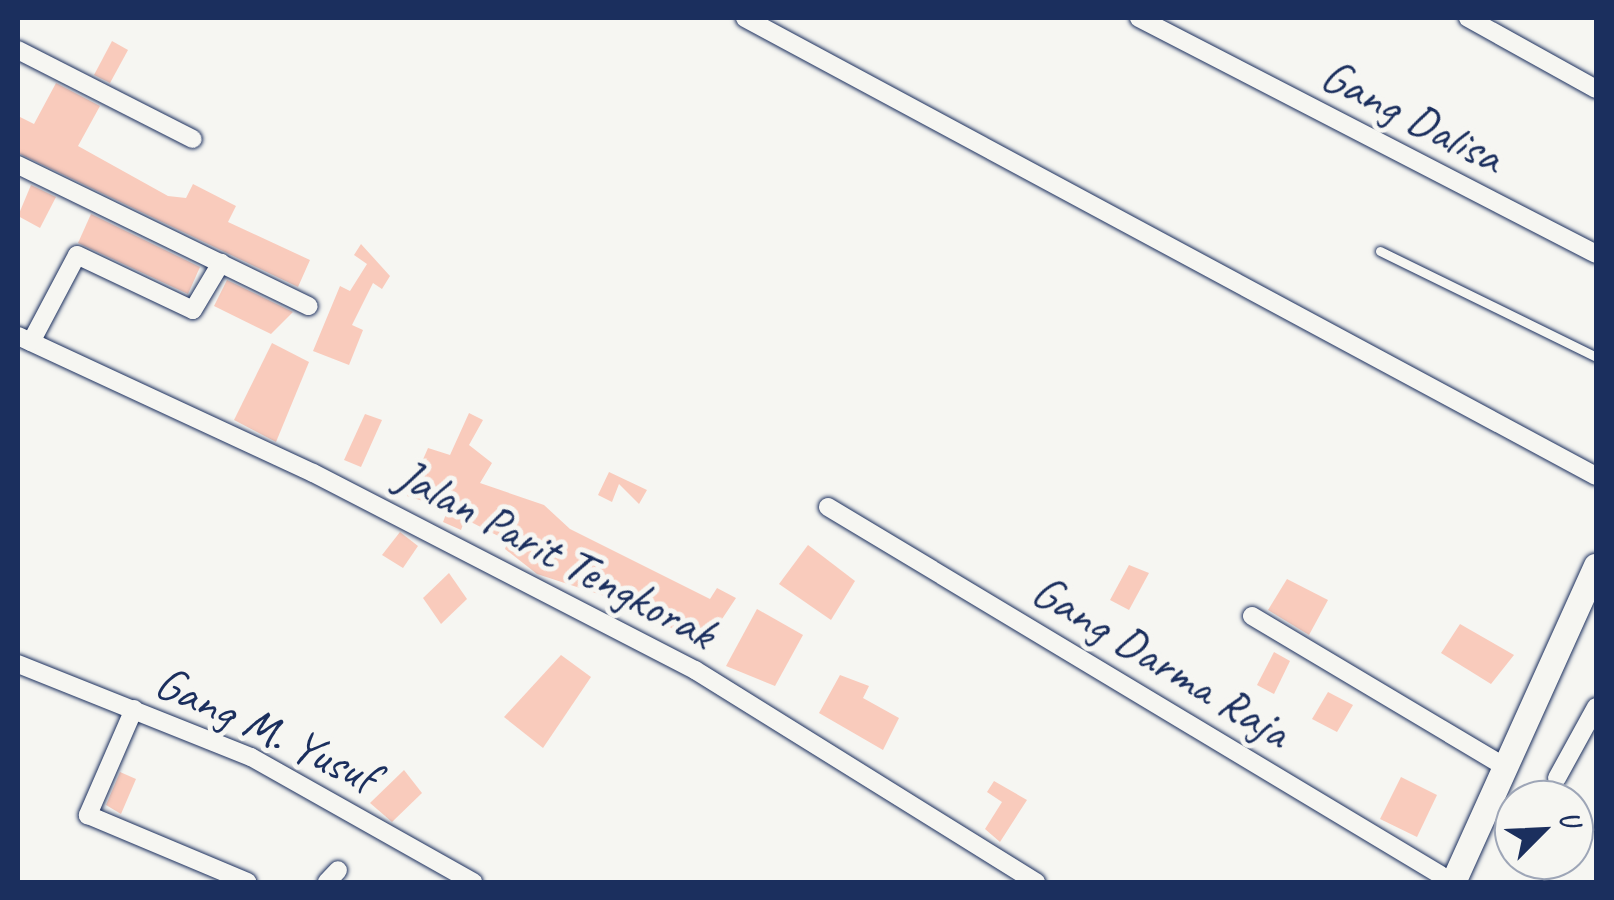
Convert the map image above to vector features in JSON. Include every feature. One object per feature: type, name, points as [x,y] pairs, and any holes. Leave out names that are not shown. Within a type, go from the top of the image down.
[{"type":"main road","points":[[1453,882],[1502,765],[1596,566]]},
{"type":"street","points":[[745,18],[1596,476]]},
{"type":"street","points":[[1468,18],[1596,89]]},
{"type":"street","name":"Gang Dalisa","points":[[1150,20],[1596,254]]},
{"type":"street","points":[[18,50],[193,139]]},
{"type":"street","points":[[18,164],[310,306]]},
{"type":"street","points":[[24,339],[77,256],[192,310],[221,263]]},
{"type":"street","name":"Jalan Parit Tengkorak","points":[[24,339],[313,473],[695,670],[1036,882]]},
{"type":"street","name":"Gang Darma Raja","points":[[828,507],[1453,882]]},
{"type":"street","points":[[1252,616],[1502,765]]},
{"type":"street","name":"Gang M. Yusuf","points":[[18,664],[251,757],[473,882]]},
{"type":"street","points":[[1557,778],[1596,708]]},
{"type":"street","points":[[134,710],[88,815],[247,882]]},
{"type":"lane","points":[[1380,252],[1596,357]]},
{"type":"building","points":[[112,41],[128,50],[110,83],[94,75]]},
{"type":"building","points":[[56,83],[100,106],[78,146],[168,196],[186,198],[193,184],[236,206],[228,222],[310,260],[298,287],[18,153],[18,116],[34,124]]},
{"type":"building","points":[[31,185],[56,197],[40,228],[18,216]]},
{"type":"building","points":[[91,214],[200,267],[188,294],[78,243]]},
{"type":"building","points":[[361,244],[390,276],[382,289],[373,283],[352,325],[363,330],[349,365],[313,351],[340,286],[350,291],[367,264],[354,255]]},
{"type":"building","points":[[227,280],[293,312],[271,334],[214,306]]},
{"type":"building","points":[[272,343],[309,362],[276,442],[234,420]]},
{"type":"building","points":[[469,413],[483,420],[469,445],[492,463],[480,483],[544,505],[570,529],[710,599],[717,588],[736,598],[708,640],[681,617],[675,630],[626,603],[537,574],[505,549],[508,541],[465,519],[461,530],[443,522],[448,509],[407,496],[428,448],[450,455]]},
{"type":"building","points":[[365,414],[382,420],[361,467],[344,460]]},
{"type":"building","points":[[609,472],[647,490],[639,504],[619,484],[612,502],[598,495]]},
{"type":"building","points":[[400,532],[418,546],[403,568],[382,555]]},
{"type":"building","points":[[808,545],[855,581],[831,620],[779,584]]},
{"type":"building","points":[[1129,565],[1149,573],[1129,610],[1110,600]]},
{"type":"building","points":[[449,573],[467,599],[441,624],[423,598]]},
{"type":"building","points":[[1287,579],[1328,600],[1309,635],[1268,610]]},
{"type":"building","points":[[757,609],[803,635],[775,686],[726,666]]},
{"type":"building","points":[[1460,624],[1514,655],[1491,684],[1441,653]]},
{"type":"building","points":[[1274,652],[1290,661],[1274,694],[1257,685]]},
{"type":"building","points":[[561,655],[591,677],[543,748],[504,717]]},
{"type":"building","points":[[840,675],[869,686],[863,698],[899,718],[883,750],[819,713]]},
{"type":"building","points":[[1328,692],[1353,705],[1337,732],[1312,719]]},
{"type":"building","points":[[404,770],[422,793],[392,822],[370,803]]},
{"type":"building","points":[[120,772],[136,779],[121,814],[106,805]]},
{"type":"building","points":[[1401,777],[1437,795],[1417,837],[1380,819]]},
{"type":"building","points":[[994,781],[1027,800],[1000,842],[985,829],[1002,802],[987,792]]}]
